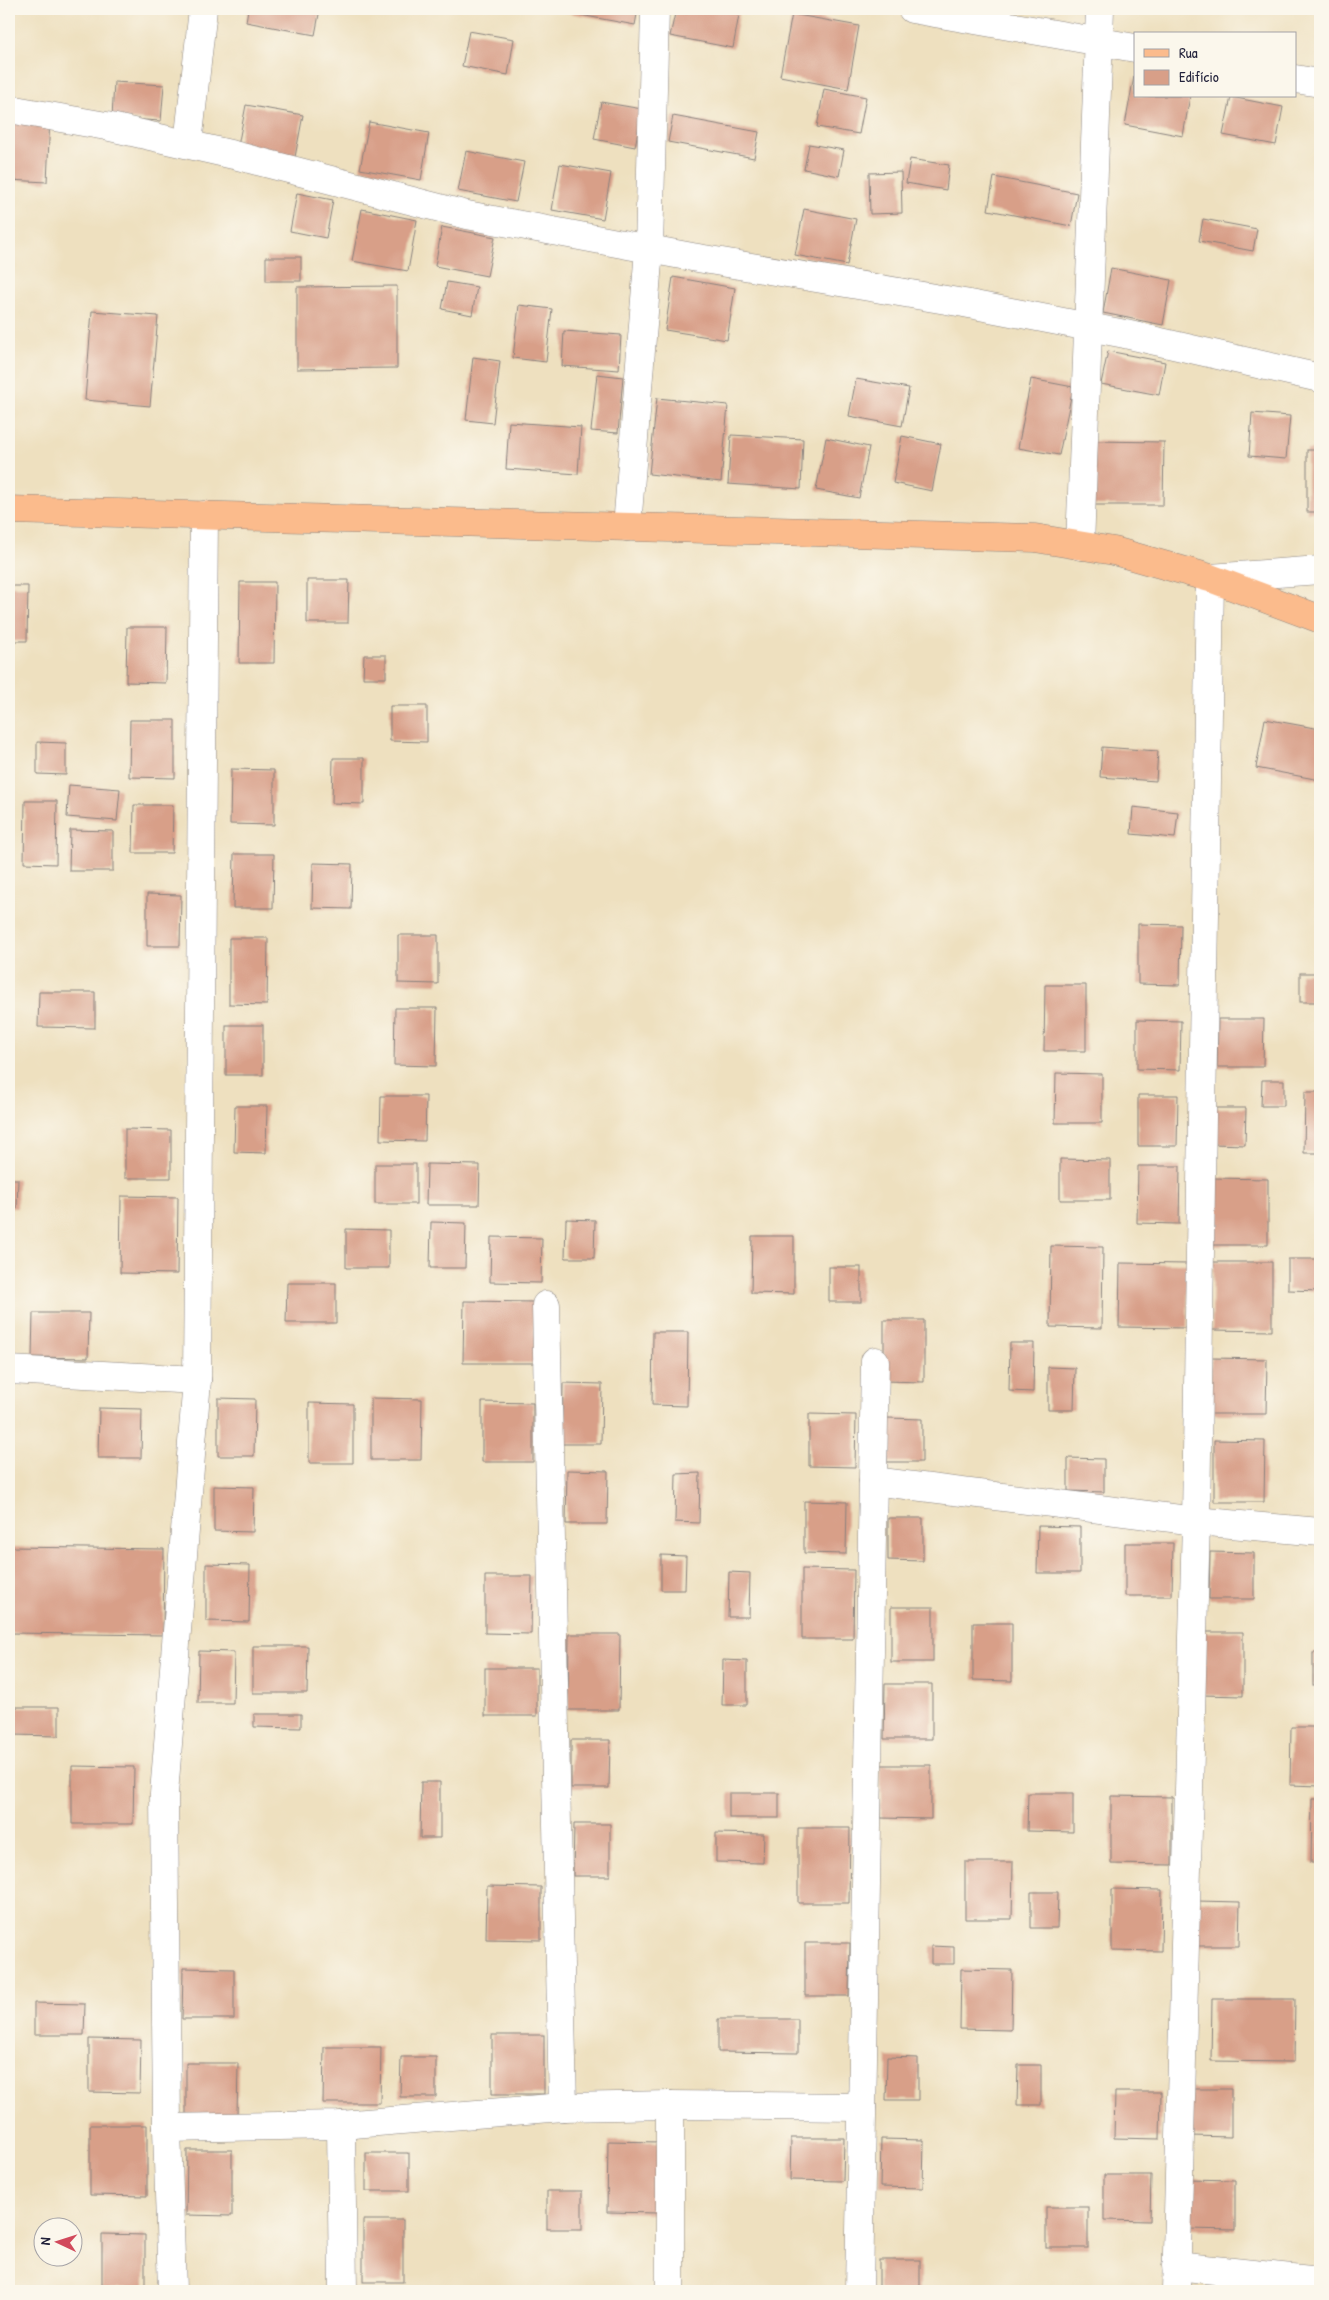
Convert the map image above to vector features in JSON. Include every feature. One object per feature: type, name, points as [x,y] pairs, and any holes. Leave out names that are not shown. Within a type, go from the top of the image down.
[{"type":"main road","points":[[9,510],[1035,538],[1114,551],[1210,578],[1320,619]]},
{"type":"street","points":[[188,144],[203,9]]},
{"type":"street","points":[[627,527],[649,249],[656,9]]},
{"type":"street","points":[[912,9],[1134,48]]},
{"type":"street","points":[[1080,546],[1100,9]]},
{"type":"street","points":[[1296,78],[1320,83]]},
{"type":"street","points":[[9,109],[106,126],[188,144],[467,215],[1087,326],[1320,378]]},
{"type":"street","points":[[172,2291],[167,2128],[164,1794],[197,1380],[204,515]]},
{"type":"street","points":[[1320,570],[1210,578],[1196,1521],[1176,2279],[1320,2281]]},
{"type":"street","points":[[546,1305],[563,2107]]},
{"type":"street","points":[[859,2291],[874,1361]]},
{"type":"street","points":[[9,1370],[197,1380]]},
{"type":"street","points":[[873,1481],[1196,1521],[1320,1532]]},
{"type":"street","points":[[167,2128],[341,2125],[563,2107],[670,2105],[862,2107]]},
{"type":"street","points":[[670,2105],[670,2291]]},
{"type":"street","points":[[341,2125],[343,2291]]},
{"type":"building","points":[[9,9],[15,9],[11,42],[9,42]]},
{"type":"building","points":[[248,9],[320,9],[315,35],[246,22]]},
{"type":"building","points":[[565,9],[638,9],[635,25],[564,12]]},
{"type":"building","points":[[676,9],[740,9],[733,48],[670,36]]},
{"type":"building","points":[[792,14],[859,26],[848,89],[780,76]]},
{"type":"building","points":[[469,31],[514,39],[508,75],[462,66]]},
{"type":"building","points":[[1134,76],[1134,98],[1190,98],[1183,136],[1125,125]]},
{"type":"building","points":[[114,82],[164,85],[161,121],[112,118]]},
{"type":"building","points":[[824,89],[866,97],[859,134],[817,127]]},
{"type":"building","points":[[1231,98],[1283,107],[1276,145],[1223,135]]},
{"type":"building","points":[[601,102],[642,109],[635,147],[594,139]]},
{"type":"building","points":[[246,105],[303,115],[295,157],[238,146]]},
{"type":"building","points":[[9,116],[50,118],[47,182],[9,180]]},
{"type":"building","points":[[673,116],[759,132],[754,158],[668,142]]},
{"type":"building","points":[[369,122],[429,133],[421,180],[360,169]]},
{"type":"building","points":[[809,144],[844,150],[839,176],[804,169]]},
{"type":"building","points":[[466,151],[524,162],[516,202],[458,191]]},
{"type":"building","points":[[910,159],[949,165],[946,190],[906,183]]},
{"type":"building","points":[[560,164],[611,173],[603,219],[552,210]]},
{"type":"building","points":[[901,172],[902,213],[870,214],[869,173]]},
{"type":"building","points":[[994,177],[1077,193],[1071,226],[988,210]]},
{"type":"building","points":[[297,193],[333,200],[326,238],[290,231]]},
{"type":"building","points":[[362,209],[417,220],[408,271],[352,261]]},
{"type":"building","points":[[804,209],[856,219],[847,265],[795,255]]},
{"type":"building","points":[[1203,219],[1257,229],[1253,251],[1199,241]]},
{"type":"building","points":[[442,227],[495,237],[487,276],[435,266]]},
{"type":"building","points":[[266,257],[301,257],[301,281],[266,281]]},
{"type":"building","points":[[1111,268],[1171,280],[1163,325],[1103,313]]},
{"type":"building","points":[[673,277],[735,288],[727,340],[665,330]]},
{"type":"building","points":[[447,282],[477,287],[472,315],[442,309]]},
{"type":"building","points":[[397,286],[397,368],[297,369],[297,287]]},
{"type":"building","points":[[519,305],[552,309],[546,362],[513,358]]},
{"type":"building","points":[[92,311],[158,316],[150,406],[85,400]]},
{"type":"building","points":[[564,331],[621,335],[619,370],[562,366]]},
{"type":"building","points":[[1108,351],[1165,362],[1159,395],[1101,384]]},
{"type":"building","points":[[473,357],[500,361],[493,423],[466,420]]},
{"type":"building","points":[[597,374],[623,377],[618,433],[591,431]]},
{"type":"building","points":[[856,379],[909,388],[902,426],[849,416]]},
{"type":"building","points":[[1031,379],[1073,387],[1059,455],[1018,448]]},
{"type":"building","points":[[657,398],[728,405],[721,482],[649,474]]},
{"type":"building","points":[[1252,413],[1290,416],[1286,459],[1249,456]]},
{"type":"building","points":[[509,422],[581,427],[578,474],[506,469]]},
{"type":"building","points":[[731,435],[803,439],[801,489],[728,484]]},
{"type":"building","points":[[902,436],[941,444],[932,491],[893,483]]},
{"type":"building","points":[[826,438],[869,447],[859,498],[816,490]]},
{"type":"building","points":[[1092,441],[1164,442],[1163,505],[1092,505]]},
{"type":"building","points":[[1307,450],[1320,450],[1320,512],[1307,512]]},
{"type":"building","points":[[307,580],[349,580],[348,623],[307,623]]},
{"type":"building","points":[[240,582],[275,582],[274,663],[239,663]]},
{"type":"building","points":[[9,586],[28,586],[27,641],[9,641]]},
{"type":"building","points":[[127,627],[167,627],[166,683],[126,682]]},
{"type":"building","points":[[364,655],[386,655],[386,678],[363,678]]},
{"type":"building","points":[[390,706],[427,706],[427,742],[390,741]]},
{"type":"building","points":[[1265,719],[1320,729],[1320,780],[1256,768]]},
{"type":"building","points":[[130,720],[175,720],[175,778],[129,777]]},
{"type":"building","points":[[37,742],[66,743],[66,775],[37,774]]},
{"type":"building","points":[[1102,747],[1158,751],[1156,781],[1100,777]]},
{"type":"building","points":[[333,758],[364,758],[364,804],[332,803]]},
{"type":"building","points":[[231,769],[274,770],[274,825],[230,824]]},
{"type":"building","points":[[69,785],[120,789],[117,821],[67,817]]},
{"type":"building","points":[[25,801],[57,801],[56,864],[24,863]]},
{"type":"building","points":[[134,805],[173,805],[172,853],[133,853]]},
{"type":"building","points":[[1133,807],[1178,812],[1175,838],[1131,834]]},
{"type":"building","points":[[70,830],[113,831],[113,871],[69,871]]},
{"type":"building","points":[[234,854],[274,854],[273,908],[233,908]]},
{"type":"building","points":[[313,863],[352,864],[351,909],[312,908]]},
{"type":"building","points":[[147,894],[181,895],[180,946],[147,946]]},
{"type":"building","points":[[1138,924],[1181,925],[1180,985],[1138,984]]},
{"type":"building","points":[[398,935],[438,935],[438,984],[398,983]]},
{"type":"building","points":[[229,938],[268,938],[267,1005],[229,1004]]},
{"type":"building","points":[[1300,973],[1320,973],[1320,1002],[1300,1002]]},
{"type":"building","points":[[1045,985],[1086,985],[1086,1051],[1044,1051]]},
{"type":"building","points":[[39,992],[95,992],[95,1028],[38,1027]]},
{"type":"building","points":[[395,1008],[437,1008],[436,1066],[394,1065]]},
{"type":"building","points":[[1218,1019],[1264,1019],[1263,1067],[1217,1067]]},
{"type":"building","points":[[1137,1020],[1181,1021],[1180,1070],[1137,1069]]},
{"type":"building","points":[[226,1025],[263,1025],[263,1075],[226,1075]]},
{"type":"building","points":[[1056,1073],[1102,1074],[1102,1123],[1055,1123]]},
{"type":"building","points":[[1262,1080],[1284,1080],[1284,1106],[1261,1106]]},
{"type":"building","points":[[1305,1092],[1320,1092],[1320,1153],[1304,1153]]},
{"type":"building","points":[[1138,1095],[1178,1095],[1177,1146],[1138,1146]]},
{"type":"building","points":[[381,1096],[426,1096],[425,1141],[380,1140]]},
{"type":"building","points":[[235,1106],[267,1106],[266,1153],[234,1152]]},
{"type":"building","points":[[1213,1108],[1246,1108],[1245,1145],[1213,1144]]},
{"type":"building","points":[[125,1129],[171,1130],[171,1178],[125,1178]]},
{"type":"building","points":[[1060,1159],[1110,1160],[1110,1200],[1060,1200]]},
{"type":"building","points":[[375,1164],[416,1164],[416,1204],[375,1204]]},
{"type":"building","points":[[427,1164],[480,1165],[479,1205],[426,1205]]},
{"type":"building","points":[[1138,1166],[1180,1166],[1179,1224],[1137,1223]]},
{"type":"building","points":[[1213,1178],[1268,1179],[1268,1245],[1212,1245]]},
{"type":"building","points":[[9,1179],[18,1179],[17,1208],[9,1208]]},
{"type":"building","points":[[121,1196],[178,1197],[177,1274],[120,1273]]},
{"type":"building","points":[[566,1219],[595,1220],[594,1258],[565,1258]]},
{"type":"building","points":[[431,1222],[466,1223],[465,1268],[430,1268]]},
{"type":"building","points":[[346,1229],[389,1230],[389,1268],[346,1268]]},
{"type":"building","points":[[752,1236],[794,1236],[794,1294],[751,1293]]},
{"type":"building","points":[[491,1237],[542,1238],[541,1283],[490,1282]]},
{"type":"building","points":[[1051,1246],[1103,1247],[1102,1328],[1050,1327]]},
{"type":"building","points":[[1288,1259],[1320,1259],[1320,1291],[1288,1290]]},
{"type":"building","points":[[1213,1262],[1272,1262],[1272,1331],[1212,1330]]},
{"type":"building","points":[[1120,1263],[1188,1264],[1187,1328],[1119,1327]]},
{"type":"building","points":[[829,1267],[861,1267],[861,1302],[829,1302]]},
{"type":"building","points":[[287,1283],[336,1283],[336,1323],[286,1323]]},
{"type":"building","points":[[464,1301],[535,1302],[535,1363],[463,1363]]},
{"type":"building","points":[[33,1313],[89,1313],[88,1358],[32,1357]]},
{"type":"building","points":[[884,1320],[924,1320],[924,1382],[884,1381]]},
{"type":"building","points":[[653,1332],[688,1332],[687,1406],[652,1405]]},
{"type":"building","points":[[1010,1343],[1034,1343],[1033,1392],[1009,1391]]},
{"type":"building","points":[[1211,1358],[1267,1359],[1266,1414],[1210,1414]]},
{"type":"building","points":[[1048,1367],[1075,1368],[1074,1410],[1048,1410]]},
{"type":"building","points":[[563,1383],[602,1384],[601,1444],[562,1444]]},
{"type":"building","points":[[218,1398],[255,1399],[254,1456],[218,1456]]},
{"type":"building","points":[[371,1398],[422,1399],[421,1460],[371,1460]]},
{"type":"building","points":[[482,1402],[533,1403],[533,1462],[482,1462]]},
{"type":"building","points":[[309,1403],[353,1404],[353,1463],[309,1463]]},
{"type":"building","points":[[99,1408],[142,1409],[141,1458],[98,1458]]},
{"type":"building","points":[[809,1414],[856,1415],[855,1467],[809,1466]]},
{"type":"building","points":[[887,1418],[922,1419],[922,1462],[887,1462]]},
{"type":"building","points":[[1214,1440],[1265,1441],[1264,1502],[1214,1502]]},
{"type":"building","points":[[1068,1458],[1104,1459],[1104,1492],[1068,1491]]},
{"type":"building","points":[[567,1470],[608,1471],[607,1524],[566,1524]]},
{"type":"building","points":[[700,1473],[699,1523],[675,1522],[676,1474]]},
{"type":"building","points":[[214,1486],[254,1487],[253,1532],[214,1531]]},
{"type":"building","points":[[804,1501],[847,1502],[846,1554],[804,1553]]},
{"type":"building","points":[[888,1518],[923,1518],[923,1561],[888,1560]]},
{"type":"building","points":[[1038,1526],[1080,1527],[1080,1573],[1037,1573]]},
{"type":"building","points":[[1125,1543],[1173,1543],[1172,1596],[1125,1596]]},
{"type":"building","points":[[9,1547],[164,1549],[163,1635],[9,1633]]},
{"type":"building","points":[[1210,1552],[1254,1553],[1254,1599],[1209,1599]]},
{"type":"building","points":[[661,1555],[686,1556],[685,1590],[661,1590]]},
{"type":"building","points":[[206,1564],[250,1565],[249,1622],[206,1621]]},
{"type":"building","points":[[802,1569],[854,1570],[853,1639],[802,1639]]},
{"type":"building","points":[[729,1572],[750,1573],[749,1617],[728,1617]]},
{"type":"building","points":[[485,1576],[532,1576],[531,1634],[485,1633]]},
{"type":"building","points":[[891,1607],[933,1607],[933,1662],[891,1662]]},
{"type":"building","points":[[973,1623],[1012,1623],[1012,1681],[973,1680]]},
{"type":"building","points":[[1202,1632],[1243,1632],[1243,1696],[1201,1695]]},
{"type":"building","points":[[569,1634],[620,1634],[619,1710],[568,1710]]},
{"type":"building","points":[[253,1646],[308,1646],[307,1693],[253,1693]]},
{"type":"building","points":[[199,1651],[234,1652],[233,1703],[198,1703]]},
{"type":"building","points":[[1313,1653],[1320,1653],[1320,1685],[1313,1685]]},
{"type":"building","points":[[723,1660],[747,1661],[747,1705],[722,1705]]},
{"type":"building","points":[[485,1668],[537,1668],[537,1716],[485,1716]]},
{"type":"building","points":[[885,1684],[932,1684],[932,1739],[884,1739]]},
{"type":"building","points":[[13,1707],[59,1707],[59,1736],[13,1735]]},
{"type":"building","points":[[254,1714],[301,1714],[301,1728],[254,1727]]},
{"type":"building","points":[[1291,1727],[1320,1727],[1320,1786],[1290,1785]]},
{"type":"building","points":[[571,1740],[610,1740],[609,1788],[571,1788]]},
{"type":"building","points":[[881,1765],[931,1765],[931,1819],[881,1818]]},
{"type":"building","points":[[72,1766],[134,1767],[133,1824],[72,1824]]},
{"type":"building","points":[[421,1782],[440,1782],[440,1838],[420,1838]]},
{"type":"building","points":[[729,1793],[779,1793],[779,1818],[729,1818]]},
{"type":"building","points":[[1028,1793],[1073,1793],[1073,1832],[1027,1831]]},
{"type":"building","points":[[1111,1796],[1172,1797],[1172,1865],[1111,1864]]},
{"type":"building","points":[[1312,1799],[1320,1799],[1320,1863],[1311,1863]]},
{"type":"building","points":[[574,1824],[610,1824],[610,1876],[573,1876]]},
{"type":"building","points":[[798,1828],[850,1828],[849,1903],[798,1903]]},
{"type":"building","points":[[716,1833],[764,1834],[763,1863],[716,1862]]},
{"type":"building","points":[[965,1862],[1013,1862],[1012,1919],[965,1919]]},
{"type":"building","points":[[487,1886],[541,1887],[541,1940],[486,1939]]},
{"type":"building","points":[[1112,1889],[1162,1890],[1161,1951],[1112,1950]]},
{"type":"building","points":[[1031,1892],[1058,1892],[1057,1928],[1031,1928]]},
{"type":"building","points":[[1197,1901],[1240,1902],[1239,1946],[1197,1946]]},
{"type":"building","points":[[805,1943],[850,1943],[849,1996],[805,1996]]},
{"type":"building","points":[[931,1946],[954,1947],[954,1964],[931,1964]]},
{"type":"building","points":[[183,1968],[234,1969],[234,2019],[182,2019]]},
{"type":"building","points":[[961,1969],[1012,1970],[1011,2030],[960,2029]]},
{"type":"building","points":[[1212,1999],[1295,1999],[1294,2062],[1211,2061]]},
{"type":"building","points":[[34,2003],[85,2004],[84,2035],[34,2035]]},
{"type":"building","points":[[718,2019],[798,2019],[798,2053],[718,2052]]},
{"type":"building","points":[[492,2035],[544,2035],[544,2094],[492,2094]]},
{"type":"building","points":[[89,2039],[141,2040],[140,2093],[89,2092]]},
{"type":"building","points":[[324,2047],[381,2047],[380,2103],[323,2103]]},
{"type":"building","points":[[401,2057],[436,2057],[436,2097],[400,2097]]},
{"type":"building","points":[[887,2057],[918,2058],[918,2100],[886,2100]]},
{"type":"building","points":[[186,2063],[238,2063],[237,2115],[186,2114]]},
{"type":"building","points":[[1018,2065],[1041,2065],[1041,2105],[1017,2105]]},
{"type":"building","points":[[1191,2089],[1231,2089],[1231,2137],[1191,2136]]},
{"type":"building","points":[[1115,2092],[1161,2092],[1160,2139],[1114,2138]]},
{"type":"building","points":[[90,2125],[147,2125],[147,2196],[90,2195]]},
{"type":"building","points":[[791,2138],[844,2138],[843,2181],[790,2180]]},
{"type":"building","points":[[881,2139],[924,2140],[923,2188],[880,2187]]},
{"type":"building","points":[[608,2141],[659,2142],[658,2213],[607,2212]]},
{"type":"building","points":[[187,2150],[232,2150],[232,2216],[186,2215]]},
{"type":"building","points":[[366,2153],[409,2153],[409,2191],[366,2191]]},
{"type":"building","points":[[1104,2175],[1151,2175],[1150,2221],[1104,2220]]},
{"type":"building","points":[[1187,2179],[1235,2180],[1235,2230],[1187,2229]]},
{"type":"building","points":[[547,2191],[582,2191],[582,2229],[547,2229]]},
{"type":"building","points":[[1046,2207],[1088,2207],[1088,2248],[1046,2248]]},
{"type":"building","points":[[363,2220],[403,2220],[403,2282],[363,2282]]},
{"type":"building","points":[[102,2234],[145,2235],[145,2288],[102,2288]]},
{"type":"building","points":[[879,2260],[920,2260],[920,2291],[879,2291]]}]
